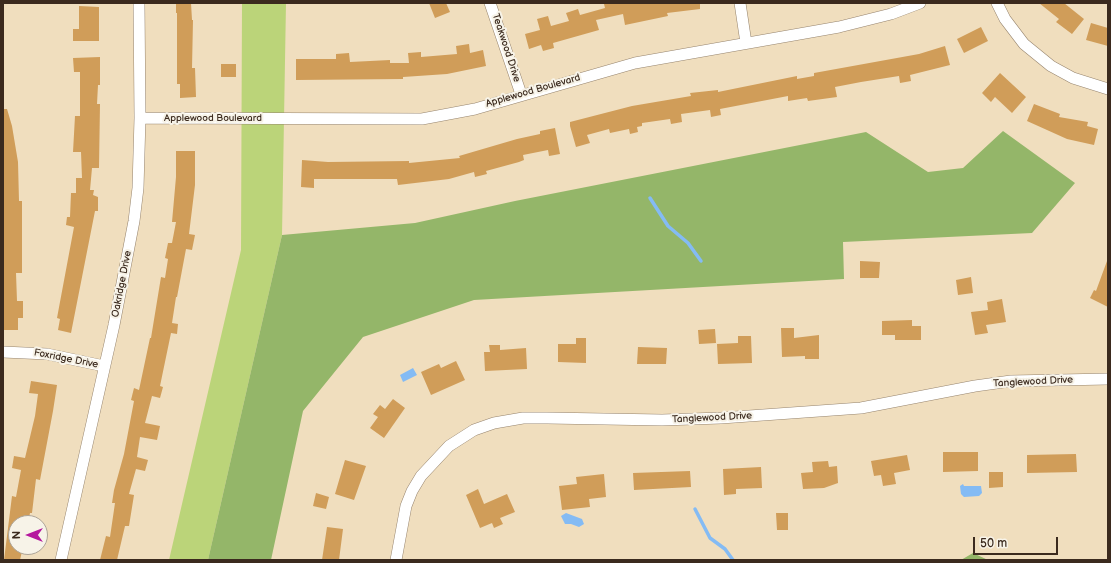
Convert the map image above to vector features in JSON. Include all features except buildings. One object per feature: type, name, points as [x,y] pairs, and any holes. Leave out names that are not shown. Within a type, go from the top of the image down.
[{"type":"street","name":"Oakridge Drive","points":[[61,560],[134,221],[138,188],[140,118],[139,3]]},
{"type":"street","name":"Teakwood Drive","points":[[490,3],[521,94]]},
{"type":"street","points":[[740,3],[746,43]]},
{"type":"street","name":"Applewood Boulevard","points":[[140,118],[422,119],[469,110],[521,94],[635,63],[864,21],[891,14],[920,3]]},
{"type":"street","points":[[997,3],[1005,19],[1024,44],[1051,66],[1073,78],[1108,89]]},
{"type":"street","name":"Foxridge Drive","points":[[3,352],[47,354],[104,366]]},
{"type":"street","name":"Tanglewood Drive","points":[[396,560],[406,506],[412,491],[421,476],[449,446],[474,430],[494,423],[524,418],[662,420],[721,418],[861,408],[975,386],[1011,381],[1108,380]]},
{"type":"green space","points":[[242,3],[286,3],[282,235],[208,560],[169,560],[241,250]]},
{"type":"green space","points":[[1003,131],[1075,183],[1032,233],[843,242],[844,279],[474,300],[363,337],[303,411],[271,560],[208,560],[282,235],[415,223],[515,201],[866,132],[928,172],[963,168]]},
{"type":"green space","points":[[973,553],[988,560],[961,560]]},
{"type":"water","points":[[413,368],[417,375],[403,382],[400,375]]},
{"type":"water","points":[[963,484],[964,486],[981,486],[982,493],[979,496],[964,497],[961,494],[960,486]]},
{"type":"water","points":[[566,513],[582,519],[584,524],[579,527],[571,524],[565,524],[561,516]]},
{"type":"waterway","points":[[650,198],[668,226],[688,243],[701,261]]},
{"type":"waterway","points":[[695,509],[710,538],[725,549],[733,560]]}]
